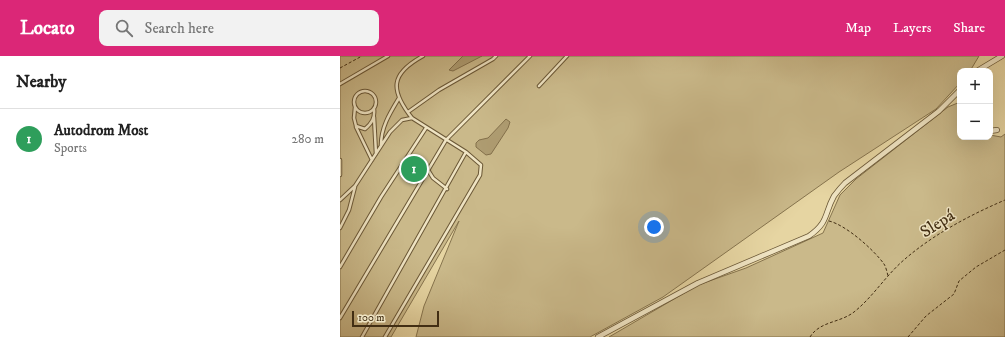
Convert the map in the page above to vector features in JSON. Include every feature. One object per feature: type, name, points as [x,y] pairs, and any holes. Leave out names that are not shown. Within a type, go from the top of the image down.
[{"type":"street","points":[[982,68],[1002,56]]},
{"type":"street","points":[[598,337],[698,283],[809,236],[820,228],[825,220],[834,196],[845,183],[939,111],[957,93]]},
{"type":"street","points":[[993,131],[997,130]]},
{"type":"lane","points":[[340,84],[388,56]]},
{"type":"lane","points":[[385,337],[480,176],[481,165],[466,152],[412,118],[396,94],[398,79],[411,63],[423,56]]},
{"type":"lane","points":[[408,112],[439,90],[493,60],[496,56]]},
{"type":"lane","points":[[340,318],[446,140],[530,56]]},
{"type":"lane","points":[[539,86],[567,56]]},
{"type":"lane","points":[[372,160],[356,126],[354,118],[356,96],[365,91],[374,97],[376,154]]},
{"type":"lane","points":[[382,145],[381,135],[384,126],[399,98]]},
{"type":"lane","points":[[355,107],[359,112],[365,113],[374,108]]},
{"type":"lane","points":[[356,126],[365,129],[374,116]]},
{"type":"lane","points":[[340,200],[355,186],[390,132],[402,120],[412,118]]},
{"type":"lane","points":[[340,267],[385,191],[426,128]]},
{"type":"lane","points":[[362,337],[447,189],[466,152]]},
{"type":"lane","points":[[340,160],[340,175]]},
{"type":"lane","points":[[428,170],[433,178],[447,189]]},
{"type":"lane","points":[[340,228],[349,210],[355,186]]},
{"type":"path","points":[[340,68],[362,56]]},
{"type":"path","name":"Slepá","points":[[810,337],[822,325],[835,322],[852,313],[905,259],[946,231],[978,212],[1005,200]]},
{"type":"path","points":[[825,220],[844,227],[861,241],[885,264],[888,276]]},
{"type":"path","points":[[908,337],[926,316],[954,294],[959,281],[976,267],[1005,250]]},
{"type":"shaded area","points":[[340,56],[979,56],[972,68],[957,68],[957,86],[936,109],[839,172],[663,297],[590,337],[416,337],[424,306],[459,221],[391,337],[340,337]]},
{"type":"shaded area","points":[[463,56],[482,56],[453,71],[449,70]]},
{"type":"shaded area","points":[[957,103],[957,140],[993,140],[993,136],[1001,137],[1005,134],[1005,337],[609,337],[698,285],[746,268],[823,233],[840,195],[856,179],[948,107]]},
{"type":"shaded area","points":[[506,119],[510,122],[508,128],[491,154],[486,155],[476,147],[476,143],[479,140],[488,138]]},
{"type":"place","name":"Autodrom Most","points":[[414,169]]}]
